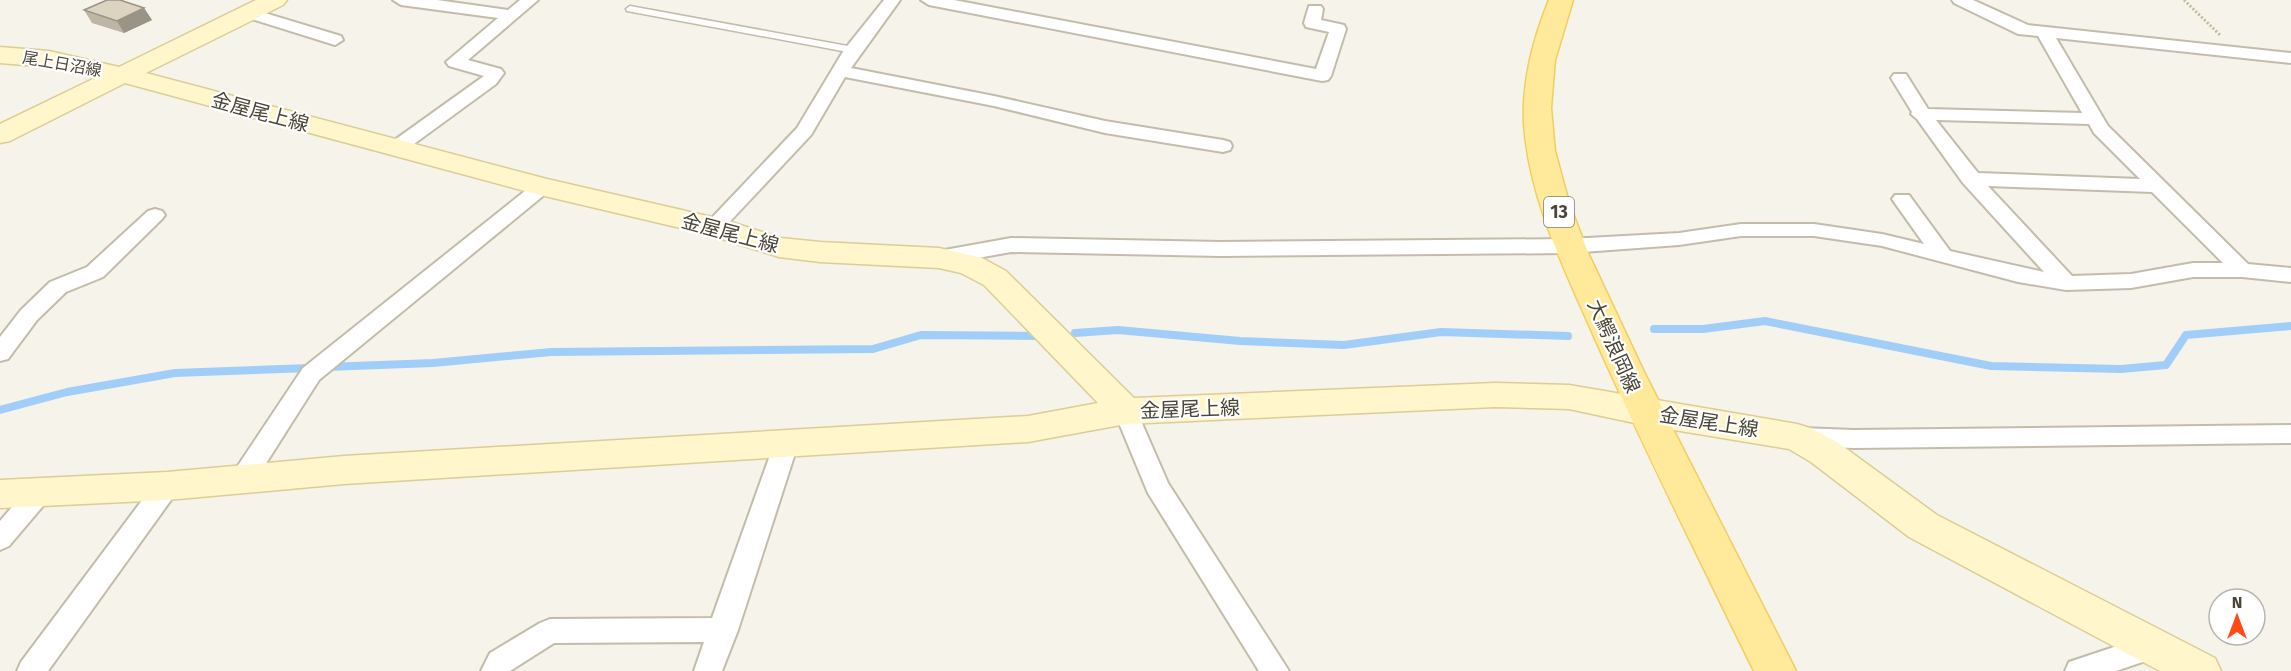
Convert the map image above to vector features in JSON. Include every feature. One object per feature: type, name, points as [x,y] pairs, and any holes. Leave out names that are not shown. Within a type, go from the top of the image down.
[{"type":"main road","points":[[0,135],[275,0]]},
{"type":"main road","name":"大鰐浪岡線","points":[[1561,0],[1542,53],[1537,93],[1538,124],[1544,165],[1569,246],[1644,412],[1775,671]]},
{"type":"main road","name":"尾上日沼線","points":[[0,55],[49,59],[123,75]]},
{"type":"main road","name":"金屋尾上線","points":[[123,75],[542,187],[714,227],[779,247],[810,251],[939,258],[971,265],[995,278],[1126,411],[1495,395],[1569,397],[1644,412],[1797,437],[1824,452],[1923,526],[2200,671]]},
{"type":"main road","points":[[0,494],[167,486],[344,470],[1028,429],[1126,411]]},
{"type":"street","points":[[400,0],[512,15]]},
{"type":"street","points":[[396,148],[490,80],[495,74],[455,62],[530,0]]},
{"type":"street","points":[[714,227],[804,131],[853,50],[892,0]]},
{"type":"street","points":[[929,0],[1322,76],[1338,29],[1312,23],[1315,9]]},
{"type":"street","points":[[1959,0],[2024,30],[2291,58]]},
{"type":"street","points":[[248,14],[334,40]]},
{"type":"street","points":[[2044,33],[2093,119],[2242,270]]},
{"type":"street","points":[[841,71],[994,101],[1105,127],[1222,146]]},
{"type":"street","points":[[1900,78],[1920,114],[1970,179],[2066,283]]},
{"type":"street","points":[[1920,114],[2093,119]]},
{"type":"street","points":[[1970,179],[2157,186]]},
{"type":"street","points":[[242,480],[320,368],[542,187]]},
{"type":"street","points":[[1902,199],[1944,257]]},
{"type":"street","points":[[0,353],[28,315],[58,287],[95,272],[155,215]]},
{"type":"street","points":[[939,258],[1011,245],[1221,249],[1569,246],[1679,239],[1741,230],[1814,230],[1882,240],[2018,275],[2066,283],[2131,281],[2193,270],[2242,270],[2291,275]]},
{"type":"street","points":[[1126,411],[1157,486],[1275,671]]},
{"type":"street","points":[[1797,437],[1854,439],[2291,434]]},
{"type":"street","points":[[708,671],[724,630],[786,444]]},
{"type":"street","points":[[31,671],[167,486]]},
{"type":"street","points":[[0,538],[39,493]]},
{"type":"street","points":[[495,671],[500,662],[550,631],[724,630]]},
{"type":"street","points":[[2079,671],[2153,646]]},
{"type":"lane","points":[[630,9],[853,50]]},
{"type":"path","points":[[2184,0],[2221,35],[2246,53]]},
{"type":"building","points":[[107,0],[120,0],[144,8],[117,21],[84,10]]},
{"type":"waterway","points":[[1654,329],[1703,329],[1765,321],[1991,366],[2121,369],[2166,365],[2186,335],[2291,326]]},
{"type":"waterway","points":[[1075,333],[1118,330],[1240,341],[1344,345],[1441,332],[1568,336]]},
{"type":"waterway","points":[[327,367],[433,363],[551,352],[873,349],[921,335],[1039,336]]},
{"type":"waterway","points":[[0,410],[67,392],[175,373],[310,368]]}]
